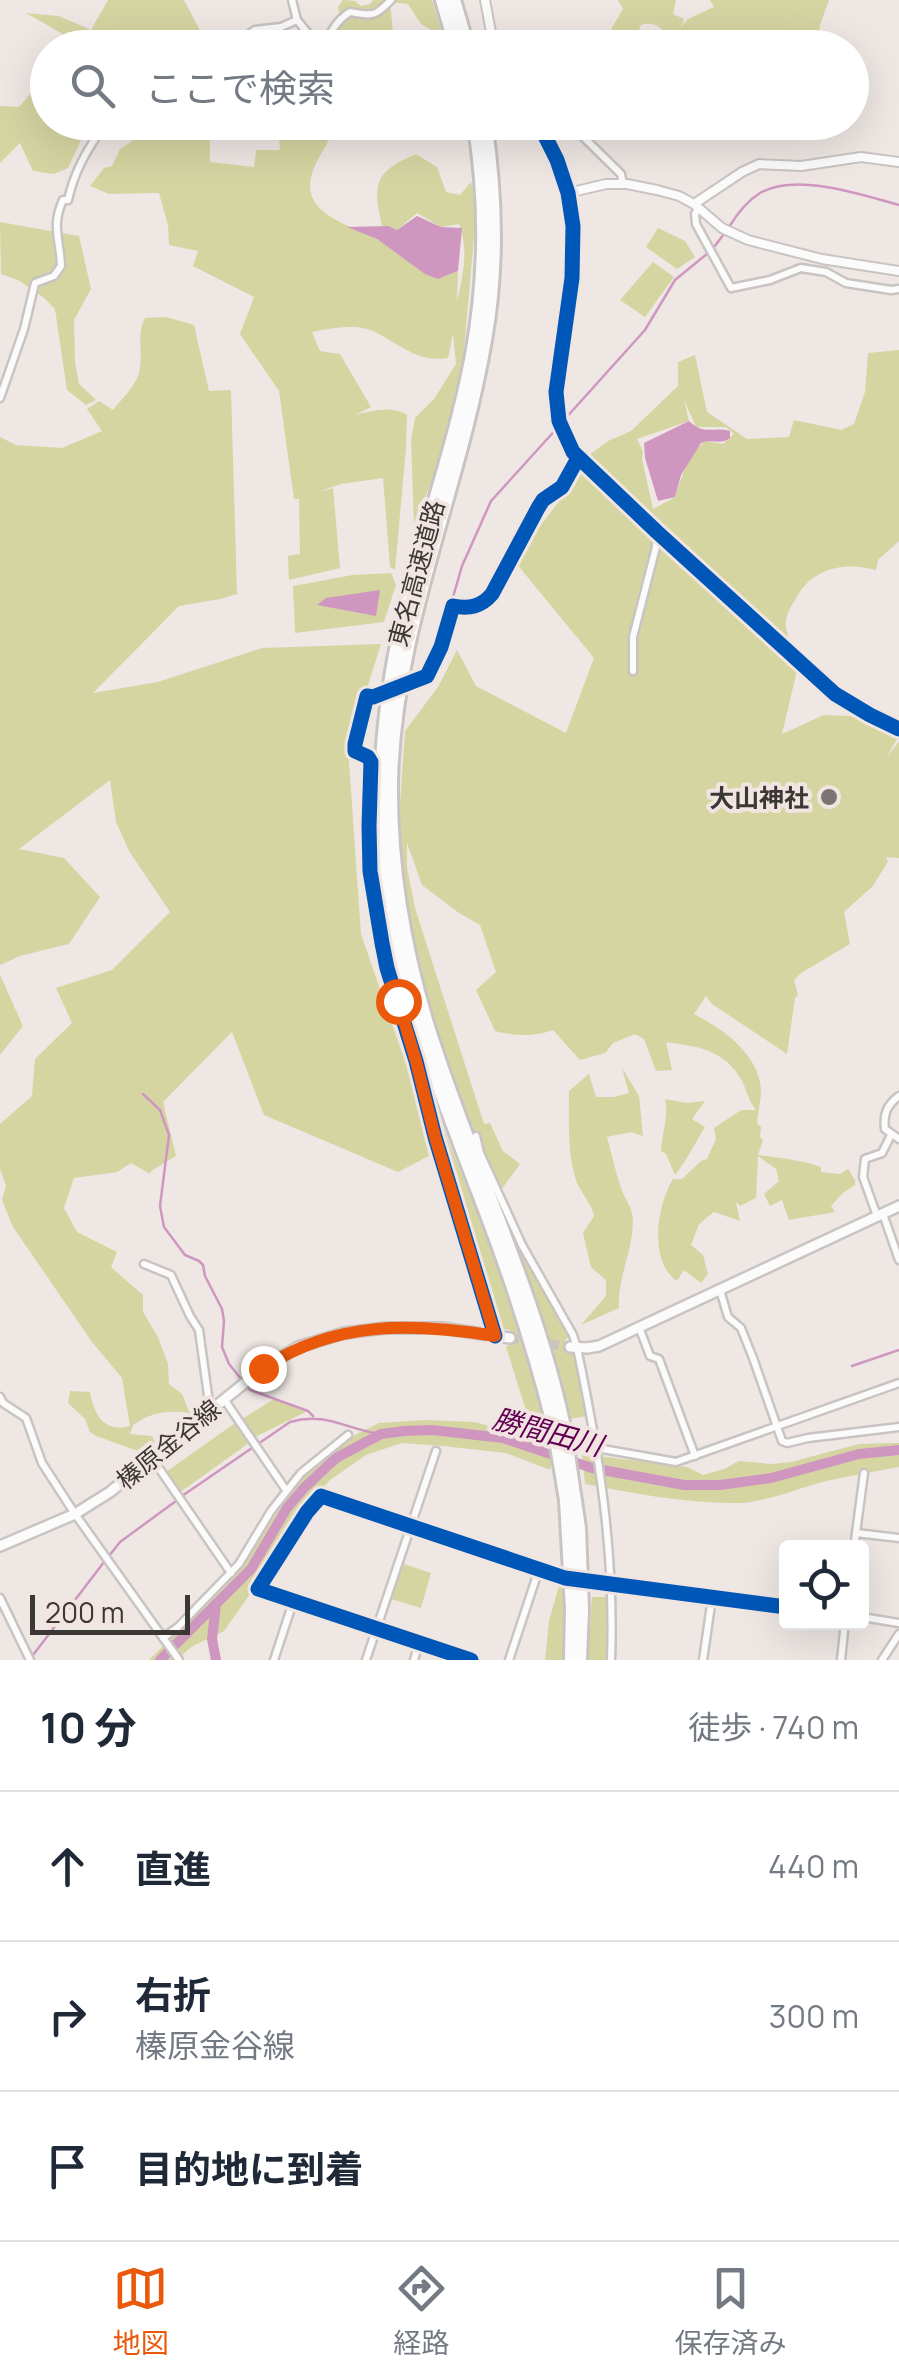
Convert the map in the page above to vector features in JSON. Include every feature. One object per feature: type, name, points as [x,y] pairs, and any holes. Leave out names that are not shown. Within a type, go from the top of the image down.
[{"type":"highway","points":[[442,0],[451,30]]},
{"type":"highway","points":[[454,0],[463,30]]},
{"type":"highway","name":"東名高速道路","points":[[476,140],[483,209],[480,299],[466,380],[407,600],[391,676],[382,759],[383,856],[391,919],[412,1008],[559,1428]]},
{"type":"highway","name":"東名高速道路","points":[[487,140],[494,231],[488,326],[466,429],[416,605],[401,679],[391,779],[393,850],[403,924],[425,1017],[549,1366],[579,1528],[580,1660]]},
{"type":"highway","name":"東名高速道路","points":[[570,1660],[577,1609]]},
{"type":"main road","points":[[574,1348],[599,1346],[899,1206]]},
{"type":"main road","name":"榛原金谷線","points":[[0,1546],[74,1514],[110,1492],[224,1399],[298,1347],[363,1329],[416,1327],[510,1338]]},
{"type":"street","points":[[292,0],[297,20],[305,30]]},
{"type":"street","points":[[334,30],[350,12],[371,16],[391,0]]},
{"type":"street","points":[[484,0],[490,30]]},
{"type":"street","points":[[255,30],[281,27],[297,20]]},
{"type":"street","points":[[0,398],[35,283],[54,276],[61,266],[55,228],[57,213],[63,200],[68,200],[71,183],[93,140]]},
{"type":"street","points":[[547,140],[568,193],[574,250],[556,392],[560,424],[578,458],[710,582]]},
{"type":"street","points":[[586,140],[621,174],[623,184]]},
{"type":"street","points":[[899,162],[861,157],[800,166],[758,164],[696,206],[695,214],[696,224],[731,288],[770,280],[801,268],[826,272],[846,283],[899,289]]},
{"type":"street","points":[[568,193],[623,184],[679,196],[725,230],[748,240],[822,259],[899,272]]},
{"type":"street","points":[[420,678],[428,676],[453,606],[477,606],[492,594],[543,500],[562,487],[578,458]]},
{"type":"street","points":[[632,671],[633,637],[656,547],[656,532]]},
{"type":"street","points":[[836,694],[899,729]]},
{"type":"street","points":[[373,696],[367,696],[355,751],[371,762],[370,871],[382,943],[495,1336]]},
{"type":"street","points":[[899,1096],[885,1114],[885,1129],[895,1137],[882,1153],[865,1159],[863,1176],[899,1260]]},
{"type":"street","points":[[476,1136],[480,1154],[522,1245],[573,1335],[602,1480],[612,1584],[611,1660]]},
{"type":"street","points":[[144,1264],[171,1275],[199,1330],[210,1410]]},
{"type":"street","points":[[720,1290],[728,1318],[740,1328],[753,1358],[782,1441],[788,1444],[808,1438],[899,1428]]},
{"type":"street","points":[[638,1327],[650,1356],[660,1360],[695,1456]]},
{"type":"street","points":[[598,1448],[676,1462],[899,1383]]},
{"type":"street","points":[[0,1397],[26,1418],[42,1463],[74,1514],[179,1659]]},
{"type":"street","points":[[224,1399],[286,1490]]},
{"type":"street","points":[[164,1639],[231,1573],[286,1490],[348,1434]]},
{"type":"street","points":[[366,1660],[436,1451]]},
{"type":"street","points":[[152,1458],[231,1573]]},
{"type":"street","points":[[855,1540],[864,1473]]},
{"type":"street","points":[[471,1660],[258,1589],[306,1512],[321,1496],[565,1578],[779,1606]]},
{"type":"street","points":[[856,1532],[899,1538]]},
{"type":"street","points":[[509,1660],[539,1569]]},
{"type":"street","points":[[0,1598],[30,1660]]},
{"type":"street","points":[[703,1660],[712,1598]]},
{"type":"street","points":[[274,1660],[294,1602]]},
{"type":"street","points":[[869,1618],[899,1624]]},
{"type":"street","points":[[840,1660],[844,1630]]},
{"type":"street","points":[[882,1660],[899,1634]]},
{"type":"street","points":[[414,1660],[419,1643]]},
{"type":"green space","points":[[108,0],[184,0],[200,30],[91,30]]},
{"type":"green space","points":[[343,0],[361,6],[373,0],[432,0],[441,30],[421,24],[408,4],[390,2],[393,30],[337,30],[341,19],[338,7]]},
{"type":"green space","points":[[618,0],[676,0],[673,14],[684,19],[681,27],[688,19],[714,7],[710,0],[829,0],[820,30],[662,30],[650,24],[641,25],[639,30],[611,30],[623,9]]},
{"type":"green space","points":[[26,13],[59,16],[91,30],[56,30]]},
{"type":"green space","points":[[30,94],[30,140],[81,140],[68,168],[54,174],[33,171],[20,143],[0,163],[0,106],[19,107]]},
{"type":"green space","points":[[134,140],[210,140],[210,162],[254,167],[256,150],[280,150],[279,140],[329,140],[312,174],[313,200],[331,217],[378,240],[438,279],[458,271],[457,302],[464,253],[459,224],[441,227],[417,213],[397,230],[382,226],[378,189],[385,173],[416,154],[437,167],[446,192],[460,195],[471,182],[477,203],[462,372],[435,474],[414,523],[411,440],[415,418],[434,399],[456,364],[453,334],[448,358],[437,359],[418,355],[368,329],[344,327],[312,332],[320,351],[340,354],[371,407],[355,415],[389,410],[407,415],[395,570],[390,567],[383,478],[341,484],[317,492],[333,488],[340,568],[289,580],[288,556],[300,554],[299,499],[294,499],[279,391],[240,334],[254,297],[193,266],[198,251],[169,245],[159,193],[109,194],[90,186],[104,168],[112,166],[120,149]]},
{"type":"green space","points":[[0,222],[79,236],[91,289],[74,320],[75,361],[79,384],[96,400],[86,405],[67,390],[55,309],[18,280],[1,274]]},
{"type":"green space","points":[[658,228],[685,241],[695,257],[677,269],[646,247]]},
{"type":"green space","points":[[653,262],[674,277],[645,317],[620,300]]},
{"type":"green space","points":[[166,317],[194,325],[209,391],[231,390],[237,594],[179,606],[93,693],[158,682],[262,648],[381,644],[348,748],[361,934],[407,1067],[429,1156],[398,1172],[264,1115],[232,1032],[163,1102],[176,1156],[150,1174],[131,1163],[117,1172],[74,1178],[64,1208],[77,1232],[117,1252],[111,1267],[143,1295],[143,1312],[168,1364],[169,1384],[182,1394],[190,1413],[160,1413],[133,1425],[130,1434],[152,1436],[158,1448],[149,1455],[96,1436],[68,1403],[70,1391],[90,1392],[101,1420],[113,1427],[130,1426],[122,1378],[92,1342],[13,1227],[2,1200],[6,1186],[0,1169],[0,1124],[32,1096],[35,1059],[72,1023],[56,988],[112,970],[170,912],[129,851],[116,822],[110,780],[19,849],[64,858],[100,897],[69,944],[0,965],[0,437],[16,445],[62,448],[102,431],[87,409],[99,401],[113,410],[138,376],[145,318]]},
{"type":"green space","points":[[899,350],[899,541],[878,560],[876,570],[852,566],[819,574],[793,602],[786,627],[800,658],[782,734],[824,715],[850,716],[899,736],[886,758],[899,742],[899,858],[886,857],[888,862],[872,887],[844,912],[850,944],[794,980],[798,995],[787,1054],[712,1004],[706,996],[694,1014],[738,1044],[754,1065],[761,1090],[757,1123],[763,1140],[758,1155],[815,1165],[821,1167],[821,1172],[840,1174],[848,1169],[855,1185],[831,1206],[835,1212],[789,1220],[782,1200],[770,1206],[764,1194],[779,1181],[776,1169],[758,1156],[756,1198],[740,1206],[736,1202],[740,1221],[714,1212],[699,1224],[691,1245],[703,1255],[708,1274],[701,1283],[684,1270],[677,1281],[668,1272],[659,1247],[660,1217],[667,1190],[673,1179],[682,1179],[707,1159],[716,1139],[714,1128],[741,1110],[756,1110],[742,1081],[719,1056],[666,1042],[672,1070],[656,1071],[644,1039],[635,1034],[613,1043],[605,1053],[580,1060],[553,1030],[524,1035],[495,1031],[476,990],[496,972],[480,925],[422,885],[407,843],[415,908],[484,1124],[490,1123],[503,1151],[520,1164],[501,1190],[452,1082],[418,980],[401,888],[400,803],[405,731],[438,687],[457,650],[476,686],[566,733],[594,658],[516,563],[582,472],[589,455],[631,431],[678,386],[678,362],[695,355],[707,412],[747,439],[789,437],[794,420],[841,430],[854,424],[865,392],[868,353]],"holes":[[[684,400],[696,427],[726,427],[734,434],[723,444],[705,441],[699,446],[686,466],[675,497],[653,509],[643,451],[637,439],[689,421]]]},
{"type":"green space","points":[[391,573],[396,585],[384,622],[295,633],[293,586],[353,575]]},
{"type":"green space","points":[[0,975],[23,1026],[0,1055]]},
{"type":"green space","points":[[423,1068],[534,1366],[554,1446],[550,1470],[506,1453],[443,1446],[402,1443],[366,1455],[330,1480],[284,1534],[255,1587],[224,1631],[191,1647],[177,1660],[149,1660],[242,1567],[299,1478],[347,1439],[379,1423],[425,1420],[475,1422],[535,1439],[506,1347],[512,1343],[510,1330],[498,1328],[440,1140]]},
{"type":"green space","points":[[622,1068],[639,1096],[643,1136],[631,1132],[607,1137],[632,1213],[632,1232],[619,1308],[581,1325],[606,1296],[606,1280],[591,1267],[583,1233],[594,1216],[573,1169],[569,1091],[589,1074],[596,1097],[629,1093]]},
{"type":"green space","points":[[665,1099],[705,1101],[692,1119],[705,1127],[675,1175],[661,1151]]},
{"type":"green space","points":[[520,1253],[535,1271],[569,1337],[565,1340],[567,1351],[574,1352],[587,1416],[570,1419]]},
{"type":"green space","points":[[274,1399],[306,1412],[255,1437],[242,1419]]},
{"type":"green space","points":[[235,1423],[249,1443],[179,1493],[166,1472]]},
{"type":"green space","points":[[899,1443],[899,1467],[743,1503],[676,1499],[585,1484],[582,1454],[687,1467],[703,1475],[739,1461],[791,1462],[859,1444]]},
{"type":"green space","points":[[404,1564],[431,1573],[421,1608],[391,1599]]},
{"type":"green space","points":[[561,1578],[565,1580],[563,1660],[545,1660],[549,1621]]},
{"type":"green space","points":[[592,1597],[607,1597],[606,1660],[588,1660]]},
{"type":"shaded area","points":[[417,216],[441,227],[462,228],[458,271],[438,279],[425,274],[377,239],[347,227],[388,226],[397,230]]},
{"type":"shaded area","points":[[689,421],[704,429],[730,431],[730,438],[701,443],[681,475],[675,497],[658,501],[644,443]]},
{"type":"shaded area","points":[[380,590],[376,616],[317,605],[326,598]]},
{"type":"waterway","points":[[729,227],[751,200],[775,187],[829,187],[899,205]]},
{"type":"waterway","points":[[714,247],[724,234]]},
{"type":"waterway","points":[[564,420],[645,330],[675,280],[708,253]]},
{"type":"waterway","points":[[451,604],[462,566],[491,501],[559,426]]},
{"type":"waterway","points":[[143,1094],[160,1110],[169,1135],[160,1206],[164,1227],[185,1255],[203,1265],[222,1309],[222,1347],[229,1364],[250,1390],[313,1416]]},
{"type":"waterway","points":[[852,1366],[899,1350]]},
{"type":"waterway","points":[[182,1496],[290,1422],[326,1420],[381,1434]]},
{"type":"waterway","name":"勝間田川","points":[[160,1660],[251,1569],[287,1508],[304,1488],[336,1458],[381,1434],[432,1430],[503,1438],[592,1468],[684,1485],[771,1478],[859,1454],[899,1450]]},
{"type":"waterway","points":[[109,1556],[120,1542],[176,1501]]},
{"type":"waterway","points":[[30,1659],[104,1562]]},
{"type":"waterway","points":[[216,1604],[212,1639],[216,1660]]},
{"type":"tunnel","points":[[710,582],[835,694]]},
{"type":"tunnel","points":[[510,1338],[570,1347]]},
{"type":"cycle path","points":[[547,140],[568,193],[573,226],[572,278],[556,392],[559,421],[573,452],[835,694],[899,729]]},
{"type":"cycle path","points":[[495,1336],[387,968],[370,871],[371,762],[355,751],[355,744],[367,696],[427,676],[441,647],[453,606],[474,606],[492,594],[543,500],[562,487],[578,458]]},
{"type":"cycle path","points":[[471,1660],[258,1589],[321,1496],[565,1578],[779,1606]]},
{"type":"place","name":"大山神社","points":[[829,797]]},
{"type":"route","points":[[263,1368],[298,1347],[363,1329],[442,1328],[495,1336],[398,1001]]}]
